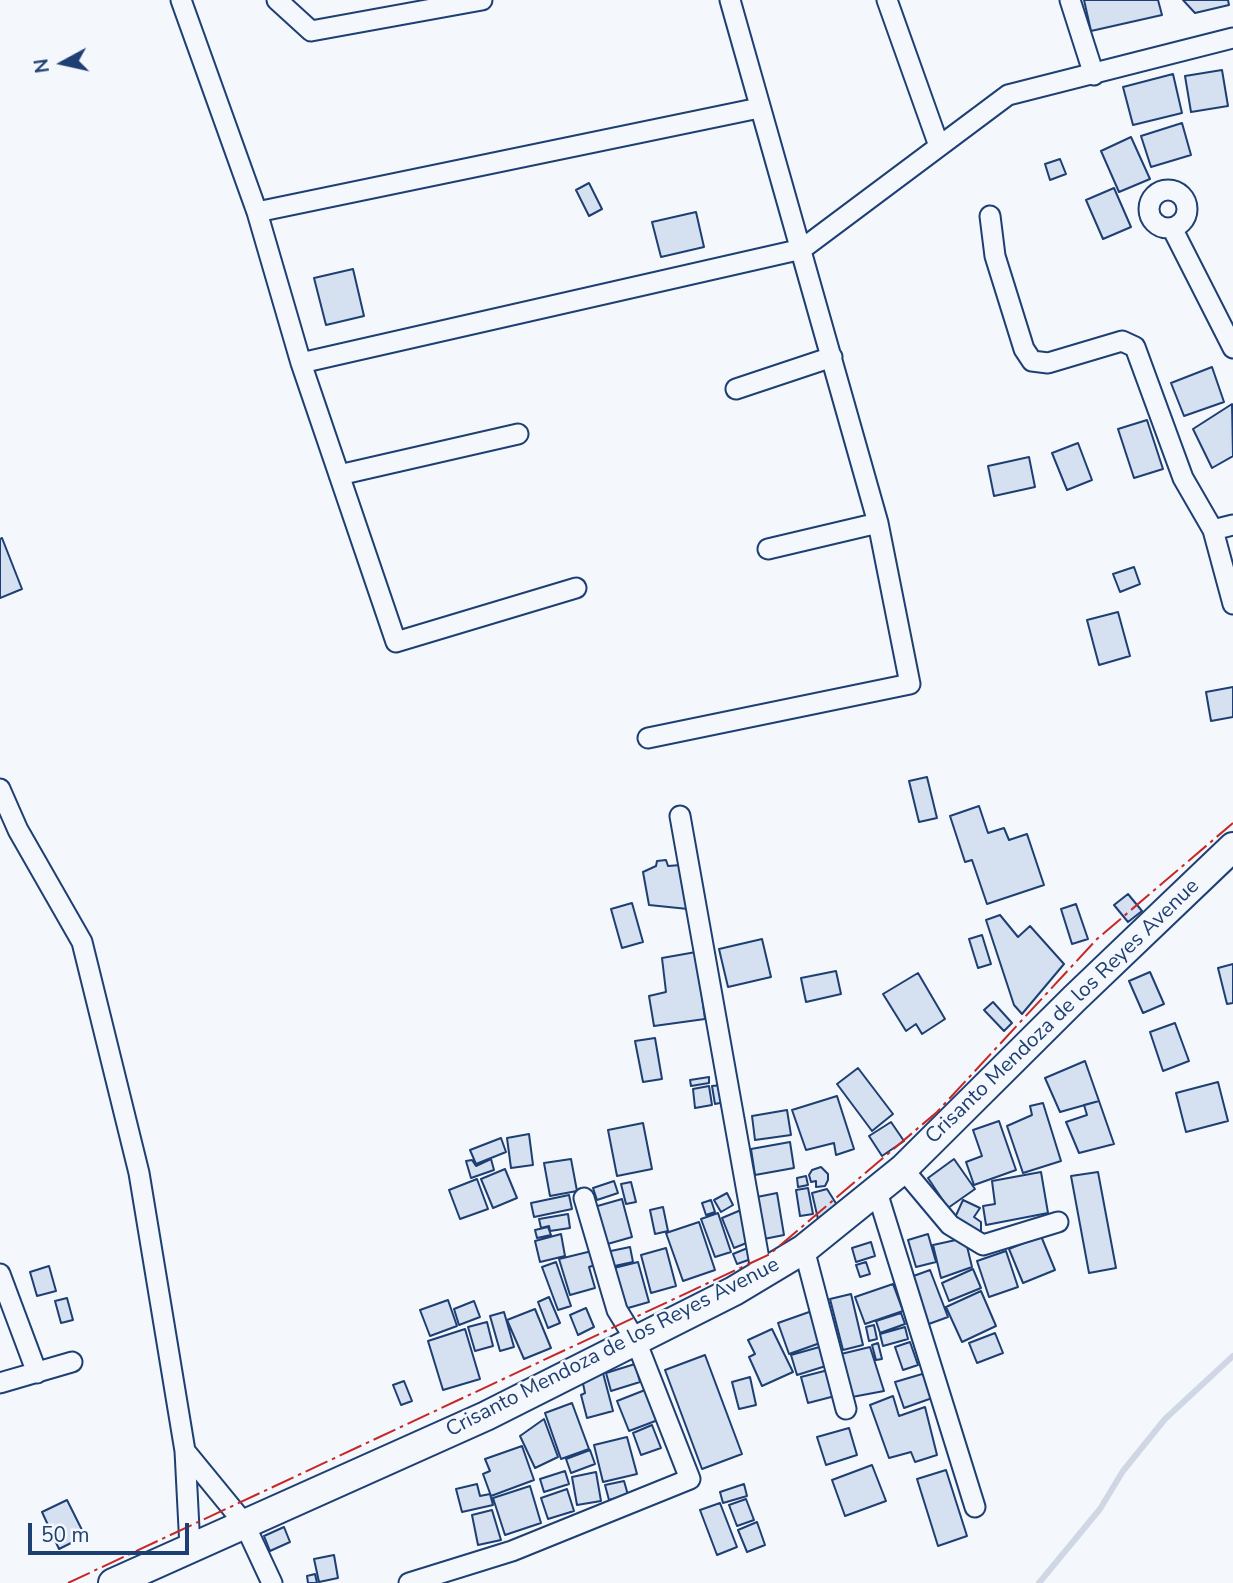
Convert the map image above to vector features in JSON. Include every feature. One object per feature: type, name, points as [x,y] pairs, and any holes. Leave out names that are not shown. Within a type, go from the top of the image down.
[{"type":"main road","name":"Crisanto Mendoza de los Reyes Avenue","points":[[113,1583],[486,1416],[762,1276],[804,1249],[903,1169],[1074,999],[1233,847]]},
{"type":"street","points":[[181,0],[257,212],[301,363],[396,642],[576,588]]},
{"type":"street","points":[[277,0],[311,31],[482,0]]},
{"type":"street","points":[[648,737],[910,684],[878,523],[730,0]]},
{"type":"street","points":[[887,0],[939,146]]},
{"type":"street","points":[[1070,0],[1094,75]]},
{"type":"street","points":[[301,363],[802,248],[1008,94],[1094,75],[1233,38]]},
{"type":"street","points":[[257,212],[759,108]]},
{"type":"street","points":[[990,216],[995,256],[1024,349],[1032,361],[1048,363],[1122,341],[1135,347],[1184,478],[1213,530],[1233,604]]},
{"type":"street","points":[[1172,228],[1233,348]]},
{"type":"street","points":[[736,389],[832,357]]},
{"type":"street","points":[[339,475],[518,434]]},
{"type":"street","points":[[768,549],[878,523]]},
{"type":"street","points":[[1213,530],[1233,525]]},
{"type":"street","points":[[0,789],[18,830],[82,942],[139,1172],[185,1451],[190,1549]]},
{"type":"street","points":[[680,816],[762,1276]]},
{"type":"street","points":[[903,1169],[950,1225],[983,1245],[1058,1222]]},
{"type":"street","points":[[877,1192],[975,1507]]},
{"type":"street","points":[[409,1583],[512,1551],[690,1479],[636,1341],[617,1310],[584,1198]]},
{"type":"street","points":[[804,1249],[846,1409]]},
{"type":"street","points":[[0,1274],[37,1373]]},
{"type":"street","points":[[0,1383],[72,1362]]},
{"type":"street","points":[[185,1451],[244,1523],[272,1583]]},
{"type":"building","points":[[1084,0],[1158,0],[1162,15],[1091,31]]},
{"type":"building","points":[[1183,0],[1228,0],[1229,5],[1195,13]]},
{"type":"building","points":[[1222,70],[1228,106],[1191,112],[1185,76]]},
{"type":"building","points":[[1173,74],[1182,113],[1133,125],[1123,87]]},
{"type":"building","points":[[1182,123],[1191,155],[1151,167],[1141,136]]},
{"type":"building","points":[[1131,137],[1150,179],[1119,192],[1101,151]]},
{"type":"building","points":[[1060,159],[1066,174],[1050,180],[1045,164]]},
{"type":"building","points":[[589,183],[602,209],[589,216],[576,190]]},
{"type":"building","points":[[1114,188],[1131,227],[1103,239],[1086,200]]},
{"type":"building","points":[[696,212],[704,247],[661,257],[652,222]]},
{"type":"building","points":[[353,269],[364,316],[326,325],[314,278]]},
{"type":"building","points":[[1212,367],[1224,402],[1184,416],[1171,383]]},
{"type":"building","points":[[1232,404],[1233,456],[1212,468],[1193,429]]},
{"type":"building","points":[[1147,420],[1163,469],[1134,478],[1118,429]]},
{"type":"building","points":[[1078,443],[1092,480],[1067,490],[1052,453]]},
{"type":"building","points":[[1029,457],[1035,487],[994,496],[988,466]]},
{"type":"building","points":[[2,538],[22,589],[0,598],[0,539]]},
{"type":"building","points":[[1134,567],[1140,584],[1120,592],[1113,574]]},
{"type":"building","points":[[1118,612],[1130,656],[1099,665],[1087,620]]},
{"type":"building","points":[[1233,687],[1233,717],[1211,721],[1206,692]]},
{"type":"building","points":[[927,777],[937,818],[919,822],[909,781]]},
{"type":"building","points":[[979,806],[988,833],[1004,828],[1009,840],[1027,834],[1044,885],[987,904],[972,860],[965,862],[950,816]]},
{"type":"building","points":[[666,860],[668,866],[681,865],[688,909],[649,905],[643,872],[656,866],[657,861]]},
{"type":"building","points":[[1128,894],[1142,911],[1128,922],[1114,905]]},
{"type":"building","points":[[632,903],[643,942],[622,948],[611,909]]},
{"type":"building","points":[[1076,904],[1088,939],[1072,944],[1061,909]]},
{"type":"building","points":[[1000,915],[1018,937],[1030,926],[1064,964],[1022,1014],[1014,1005],[986,920]]},
{"type":"building","points":[[982,935],[991,964],[978,968],[969,939]]},
{"type":"building","points":[[762,939],[771,977],[728,987],[719,949]]},
{"type":"building","points":[[696,952],[705,1019],[654,1026],[649,996],[666,992],[662,958]]},
{"type":"building","points":[[1233,964],[1233,1003],[1227,1004],[1218,968]]},
{"type":"building","points":[[836,971],[841,994],[806,1002],[801,978]]},
{"type":"building","points":[[1150,972],[1164,1004],[1143,1013],[1129,981]]},
{"type":"building","points":[[918,973],[945,1019],[922,1034],[916,1024],[906,1031],[883,994]]},
{"type":"building","points":[[993,1002],[1012,1023],[1004,1031],[984,1010]]},
{"type":"building","points":[[1175,1023],[1189,1061],[1163,1071],[1150,1032]]},
{"type":"building","points":[[655,1038],[662,1079],[643,1082],[635,1041]]},
{"type":"building","points":[[1085,1061],[1099,1101],[1060,1112],[1045,1078]]},
{"type":"building","points":[[858,1068],[893,1114],[872,1131],[837,1084]]},
{"type":"building","points":[[709,1077],[709,1083],[691,1086],[690,1080]]},
{"type":"building","points":[[1218,1082],[1228,1121],[1186,1132],[1176,1093]]},
{"type":"building","points":[[722,1085],[725,1102],[715,1104],[712,1086]]},
{"type":"building","points":[[709,1086],[712,1105],[695,1108],[693,1089]]},
{"type":"building","points":[[837,1096],[854,1149],[836,1155],[834,1143],[806,1150],[792,1110]]},
{"type":"building","points":[[1099,1101],[1114,1144],[1079,1153],[1066,1122],[1087,1115],[1084,1105]]},
{"type":"building","points":[[1043,1103],[1061,1161],[1023,1173],[1007,1126],[1032,1115],[1030,1106]]},
{"type":"building","points":[[787,1110],[791,1135],[755,1140],[752,1116]]},
{"type":"building","points":[[999,1121],[1016,1170],[974,1185],[966,1162],[982,1156],[973,1130]]},
{"type":"building","points":[[891,1122],[904,1141],[882,1156],[869,1136]]},
{"type":"building","points":[[643,1123],[652,1169],[617,1176],[608,1130]]},
{"type":"building","points":[[529,1134],[533,1165],[511,1168],[507,1138]]},
{"type":"building","points":[[501,1138],[506,1152],[476,1164],[470,1150]]},
{"type":"building","points":[[790,1142],[794,1168],[755,1175],[751,1149]]},
{"type":"building","points":[[491,1159],[494,1170],[471,1178],[466,1161],[472,1160],[476,1166]]},
{"type":"building","points":[[571,1159],[577,1191],[550,1196],[544,1163]]},
{"type":"building","points":[[954,1159],[975,1189],[948,1208],[928,1178]]},
{"type":"building","points":[[821,1167],[828,1174],[828,1180],[825,1186],[816,1187],[816,1181],[811,1182],[809,1175],[812,1170]]},
{"type":"building","points":[[505,1169],[517,1198],[493,1208],[481,1179]]},
{"type":"building","points":[[1041,1172],[1048,1213],[986,1225],[983,1206],[995,1204],[992,1181]]},
{"type":"building","points":[[1098,1172],[1116,1268],[1089,1273],[1071,1176]]},
{"type":"building","points":[[806,1176],[808,1185],[798,1187],[797,1178]]},
{"type":"building","points":[[477,1179],[488,1209],[460,1219],[449,1190]]},
{"type":"building","points":[[614,1181],[618,1193],[597,1200],[593,1188]]},
{"type":"building","points":[[631,1182],[636,1202],[626,1204],[621,1184]]},
{"type":"building","points":[[808,1188],[813,1214],[800,1216],[796,1190]]},
{"type":"building","points":[[827,1189],[837,1205],[818,1219],[812,1193]]},
{"type":"building","points":[[727,1193],[733,1205],[721,1212],[714,1200]]},
{"type":"building","points":[[777,1193],[784,1235],[764,1239],[757,1197]]},
{"type":"building","points":[[569,1195],[572,1209],[534,1217],[531,1203]]},
{"type":"building","points":[[622,1199],[632,1237],[604,1245],[594,1207]]},
{"type":"building","points":[[711,1200],[715,1212],[706,1215],[702,1203]]},
{"type":"building","points":[[963,1200],[980,1208],[974,1217],[981,1222],[981,1236],[953,1222]]},
{"type":"building","points":[[663,1207],[668,1231],[655,1234],[650,1210]]},
{"type":"building","points":[[741,1210],[754,1240],[734,1248],[722,1218]]},
{"type":"building","points":[[718,1213],[731,1252],[715,1257],[701,1219]]},
{"type":"building","points":[[568,1214],[570,1228],[550,1231],[549,1226],[541,1228],[539,1219]]},
{"type":"building","points":[[699,1222],[715,1270],[683,1281],[666,1233]]},
{"type":"building","points":[[548,1227],[551,1235],[537,1238],[535,1230]]},
{"type":"building","points":[[561,1234],[565,1256],[540,1262],[535,1241]]},
{"type":"building","points":[[928,1234],[936,1262],[916,1267],[908,1240]]},
{"type":"building","points":[[1041,1236],[1055,1270],[1023,1283],[1009,1249]]},
{"type":"building","points":[[965,1238],[972,1267],[941,1278],[933,1245]]},
{"type":"building","points":[[871,1242],[875,1256],[856,1262],[852,1248]]},
{"type":"building","points":[[630,1247],[633,1262],[610,1267],[606,1252]]},
{"type":"building","points":[[750,1247],[754,1258],[737,1264],[733,1254]]},
{"type":"building","points":[[666,1248],[676,1286],[651,1293],[641,1255]]},
{"type":"building","points":[[592,1251],[595,1265],[589,1267],[595,1288],[570,1295],[559,1259]]},
{"type":"building","points":[[1006,1251],[1018,1287],[989,1297],[977,1261]]},
{"type":"building","points":[[556,1262],[571,1306],[558,1310],[542,1267]]},
{"type":"building","points":[[638,1262],[649,1302],[621,1310],[610,1269]]},
{"type":"building","points":[[866,1262],[870,1274],[860,1277],[856,1265]]},
{"type":"building","points":[[49,1266],[56,1291],[37,1296],[30,1272]]},
{"type":"building","points":[[973,1269],[981,1288],[949,1301],[942,1283]]},
{"type":"building","points":[[930,1270],[948,1317],[926,1325],[908,1278]]},
{"type":"building","points":[[893,1284],[903,1311],[865,1324],[855,1297]]},
{"type":"building","points":[[981,1291],[996,1326],[962,1342],[946,1307]]},
{"type":"building","points":[[851,1294],[863,1345],[843,1350],[830,1299]]},
{"type":"building","points":[[549,1297],[560,1323],[548,1328],[538,1302]]},
{"type":"building","points":[[67,1298],[73,1320],[61,1323],[55,1301]]},
{"type":"building","points":[[448,1300],[457,1326],[430,1336],[420,1310]]},
{"type":"building","points":[[474,1301],[480,1317],[459,1325],[454,1309]]},
{"type":"building","points":[[586,1308],[594,1327],[578,1335],[570,1315]]},
{"type":"building","points":[[535,1309],[551,1348],[524,1359],[507,1320]]},
{"type":"building","points":[[812,1311],[823,1342],[789,1354],[778,1323]]},
{"type":"building","points":[[504,1312],[514,1347],[500,1351],[490,1316]]},
{"type":"building","points":[[901,1313],[905,1324],[880,1333],[876,1321]]},
{"type":"building","points":[[487,1322],[493,1346],[475,1351],[468,1327]]},
{"type":"building","points":[[874,1325],[877,1339],[869,1341],[866,1327]]},
{"type":"building","points":[[905,1327],[908,1339],[883,1346],[880,1334]]},
{"type":"building","points":[[465,1329],[480,1379],[443,1390],[428,1341]]},
{"type":"building","points":[[772,1329],[793,1372],[762,1386],[749,1357],[755,1354],[748,1340]]},
{"type":"building","points":[[995,1333],[1003,1353],[977,1363],[969,1343]]},
{"type":"building","points":[[910,1342],[918,1365],[903,1370],[895,1347]]},
{"type":"building","points":[[878,1343],[882,1359],[876,1360],[872,1345]]},
{"type":"building","points":[[823,1346],[829,1365],[797,1375],[791,1355]]},
{"type":"building","points":[[870,1347],[884,1391],[852,1397],[841,1354]]},
{"type":"building","points":[[705,1355],[742,1454],[702,1469],[665,1370]]},
{"type":"building","points":[[635,1364],[640,1382],[611,1391],[606,1373]]},
{"type":"building","points":[[832,1369],[839,1395],[808,1403],[801,1377]]},
{"type":"building","points":[[929,1372],[935,1397],[904,1408],[895,1382]]},
{"type":"building","points":[[603,1373],[613,1411],[587,1418],[581,1395],[585,1393],[582,1379]]},
{"type":"building","points":[[750,1377],[756,1405],[739,1409],[732,1382]]},
{"type":"building","points":[[404,1381],[412,1401],[401,1405],[393,1385]]},
{"type":"building","points":[[645,1390],[658,1420],[629,1431],[617,1401]]},
{"type":"building","points":[[893,1396],[899,1416],[925,1407],[937,1455],[915,1462],[911,1452],[889,1458],[870,1405]]},
{"type":"building","points":[[572,1403],[589,1449],[561,1459],[545,1413]]},
{"type":"building","points":[[544,1419],[558,1457],[535,1468],[520,1436]]},
{"type":"building","points":[[652,1425],[661,1448],[641,1455],[633,1433]]},
{"type":"building","points":[[849,1428],[857,1455],[826,1465],[817,1437]]},
{"type":"building","points":[[627,1437],[637,1474],[603,1482],[594,1445]]},
{"type":"building","points":[[522,1446],[534,1480],[491,1496],[483,1474],[490,1471],[485,1459]]},
{"type":"building","points":[[590,1450],[595,1464],[571,1473],[566,1459]]},
{"type":"building","points":[[872,1465],[886,1501],[845,1516],[832,1480]]},
{"type":"building","points":[[946,1470],[967,1536],[938,1546],[917,1479]]},
{"type":"building","points":[[565,1471],[569,1484],[544,1492],[540,1479]]},
{"type":"building","points":[[596,1472],[601,1501],[577,1505],[572,1477]]},
{"type":"building","points":[[624,1481],[628,1495],[609,1500],[605,1485]]},
{"type":"building","points":[[477,1484],[480,1496],[490,1494],[493,1505],[462,1512],[456,1489]]},
{"type":"building","points":[[744,1484],[747,1496],[723,1503],[720,1492]]},
{"type":"building","points":[[530,1486],[541,1523],[505,1535],[493,1498]]},
{"type":"building","points":[[567,1489],[574,1511],[548,1519],[541,1498]]},
{"type":"building","points":[[746,1499],[754,1520],[737,1526],[729,1505]]},
{"type":"building","points":[[67,1500],[85,1536],[59,1549],[42,1512]]},
{"type":"building","points":[[720,1503],[737,1547],[717,1555],[700,1510]]},
{"type":"building","points":[[492,1510],[501,1540],[478,1545],[472,1515]]},
{"type":"building","points":[[757,1522],[765,1545],[747,1552],[738,1530]]},
{"type":"building","points":[[284,1527],[290,1542],[270,1551],[264,1536]]},
{"type":"building","points":[[334,1555],[338,1578],[319,1582],[314,1559]]},
{"type":"building","points":[[315,1574],[317,1583],[308,1583],[307,1576]]},
{"type":"waterway","points":[[1039,1583],[1100,1509],[1123,1471],[1165,1419],[1233,1356]]},
{"type":"power","points":[[68,1583],[770,1254],[937,1112],[1097,939],[1233,823]]}]
